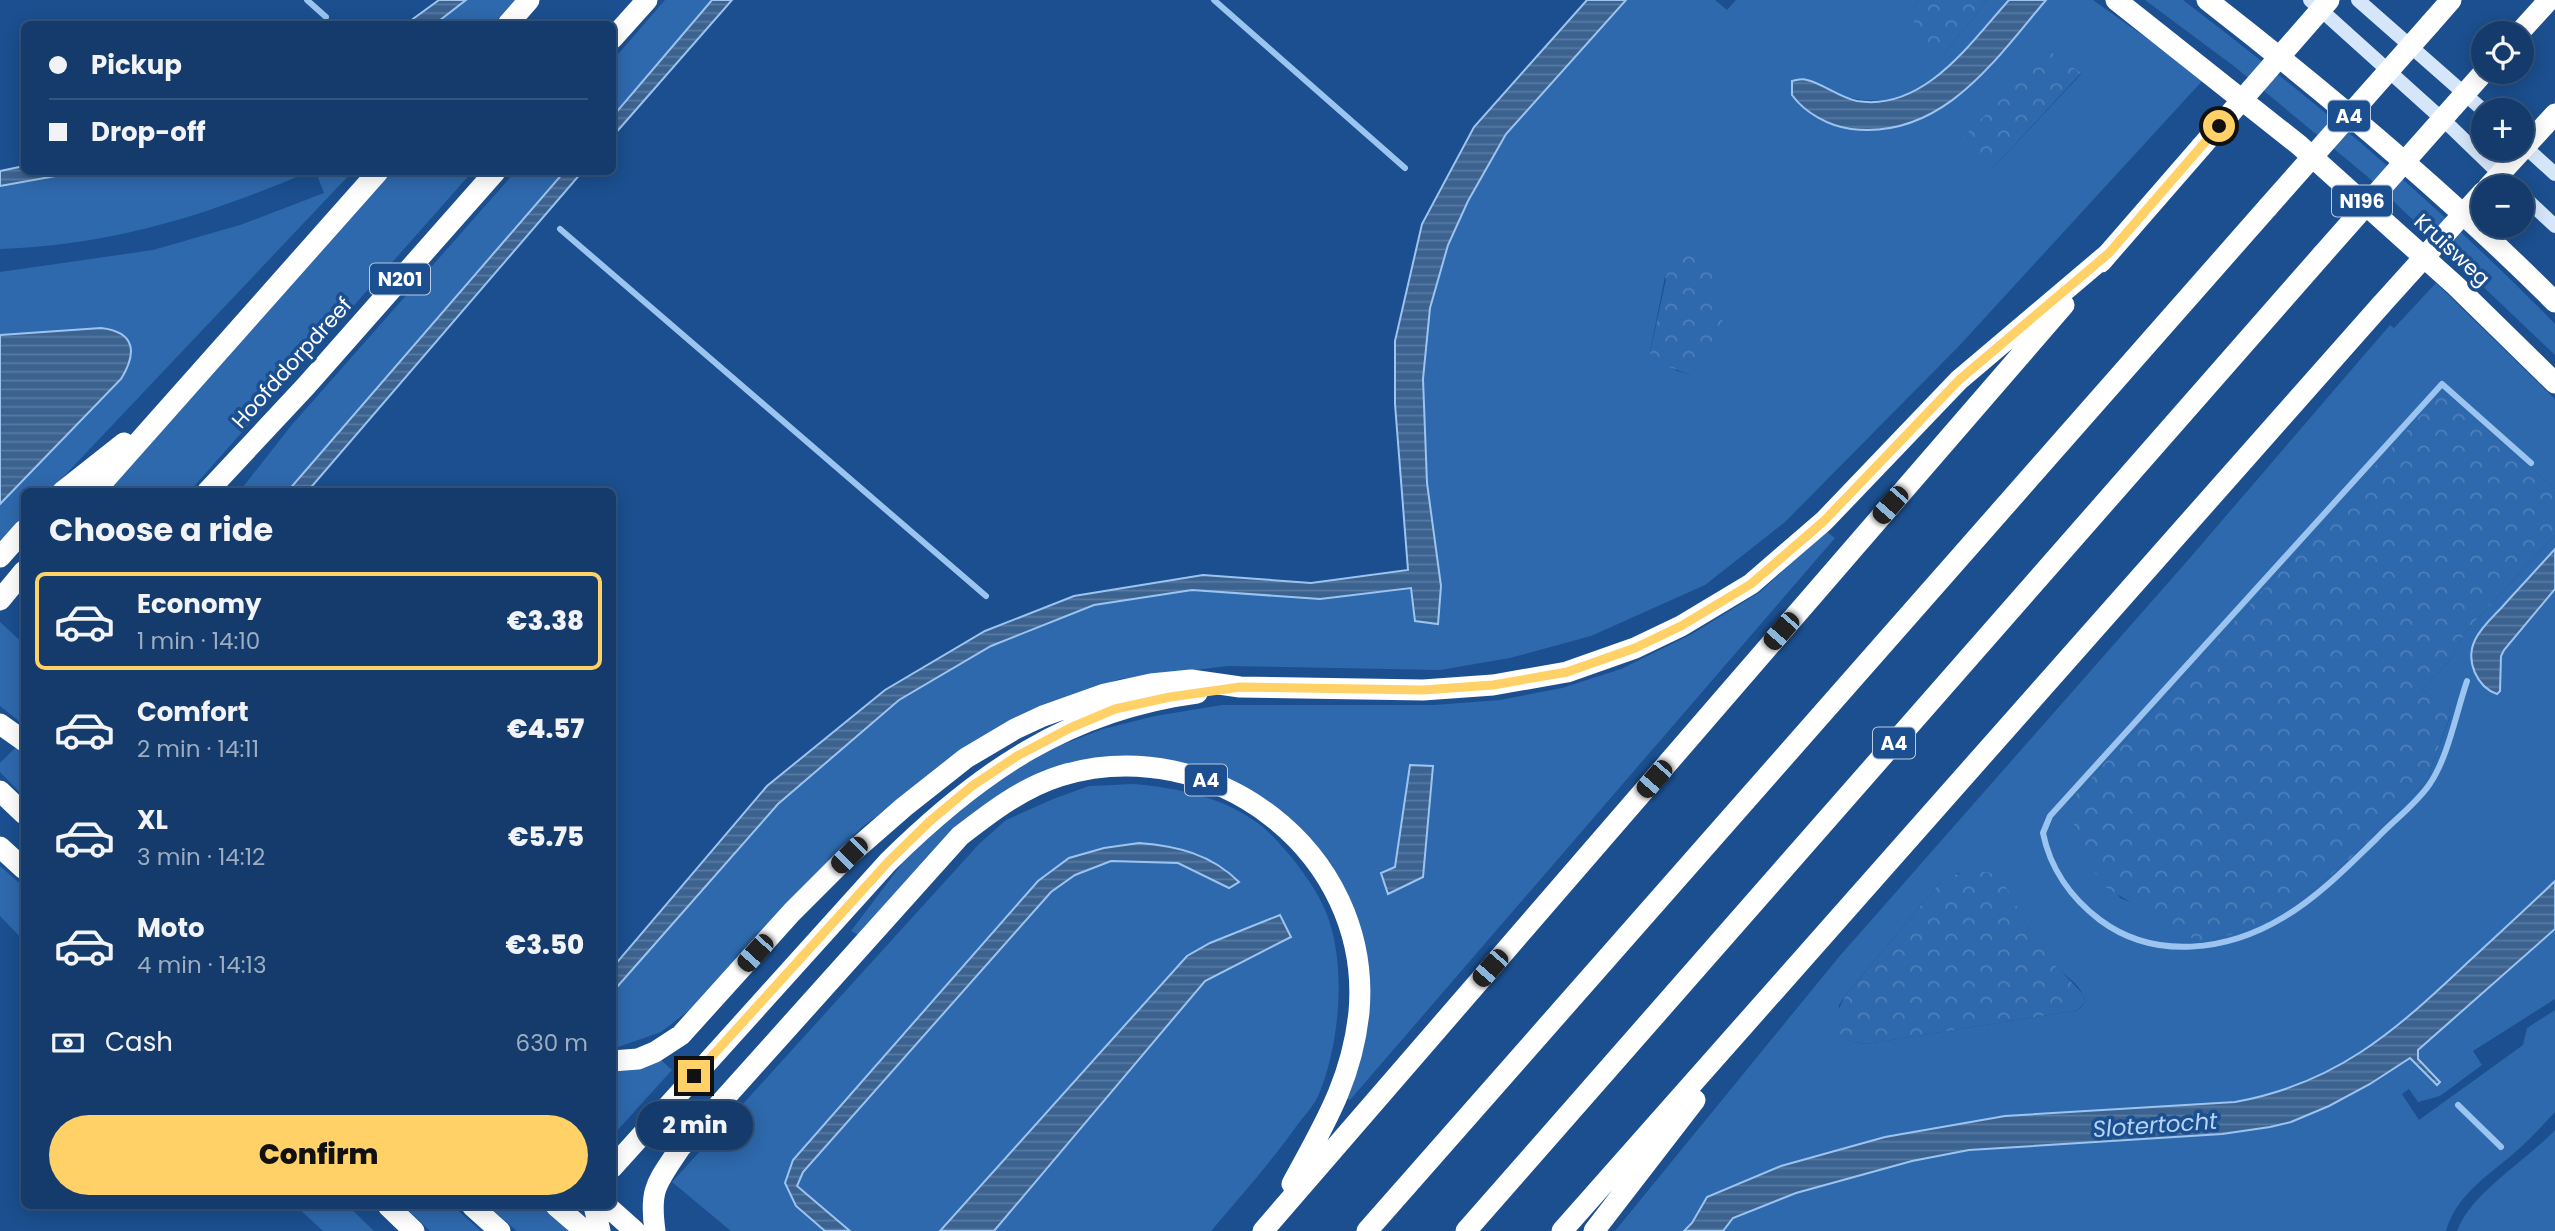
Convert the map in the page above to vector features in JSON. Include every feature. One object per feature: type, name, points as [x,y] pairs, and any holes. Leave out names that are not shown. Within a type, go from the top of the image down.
[{"type":"highway","points":[[511,21],[530,0]]},
{"type":"highway","points":[[616,35],[647,0]]},
{"type":"highway","name":"Kruisweg","points":[[2116,0],[2299,145],[2456,286],[2555,383]]},
{"type":"highway","name":"Kruisweg","points":[[2207,0],[2374,134],[2486,234],[2555,302]]},
{"type":"highway","name":"A4","points":[[1267,1226],[2329,0]]},
{"type":"highway","name":"A4","points":[[1367,1231],[2451,0]]},
{"type":"highway","points":[[2530,21],[2549,0]]},
{"type":"highway","name":"A4","points":[[1466,1231],[2473,84]]},
{"type":"highway","points":[[2499,175],[2550,119]]},
{"type":"highway","points":[[98,488],[375,175]]},
{"type":"highway","name":"Hoofddorpdreef","points":[[211,488],[306,386],[492,175]]},
{"type":"highway","points":[[1562,1231],[2471,205]]},
{"type":"highway","name":"A4","points":[[616,1061],[647,1056],[681,1035],[792,912],[849,855],[966,758],[1015,729],[1069,705],[1151,684],[1191,680],[1240,687],[1423,690],[1493,685],[1567,672],[1635,648],[1681,626],[1751,584],[1824,521],[1959,380],[2109,253]]},
{"type":"highway","points":[[230,488],[306,386]]},
{"type":"highway","points":[[67,488],[165,412]]},
{"type":"highway","points":[[0,557],[21,533]]},
{"type":"highway","points":[[0,600],[21,575]]},
{"type":"highway","name":"A4","points":[[618,1162],[888,862],[930,821],[972,786],[1017,756],[1070,728],[1115,709],[1170,697],[1240,687]]},
{"type":"highway","points":[[0,724],[21,739]]},
{"type":"highway","name":"A4","points":[[655,1231],[652,1208],[656,1184],[680,1149],[960,836],[1005,802],[1051,779],[1072,773],[1128,765],[1189,774],[1240,794],[1263,809],[1284,825],[1320,866],[1343,909],[1350,932],[1356,955],[1359,1010],[1347,1075],[1337,1100],[1267,1226]]},
{"type":"highway","points":[[0,791],[21,812]]},
{"type":"highway","points":[[0,847],[21,866]]},
{"type":"highway","points":[[1594,1231],[1813,946]]},
{"type":"highway","points":[[391,1209],[414,1231]]},
{"type":"highway","points":[[475,1209],[500,1231]]},
{"type":"highway","points":[[559,1209],[585,1231]]},
{"type":"highway","points":[[595,1209],[600,1231]]},
{"type":"highway","points":[[610,1209],[635,1231]]},
{"type":"street","points":[[2310,0],[2501,175]]},
{"type":"street","points":[[2358,0],[2471,99]]},
{"type":"street","points":[[2534,155],[2555,174]]},
{"type":"street","points":[[2534,206],[2555,226]]},
{"type":"street","points":[[0,811],[21,814]]},
{"type":"green space","points":[[466,0],[515,0],[496,21],[439,21]]},
{"type":"green space","points":[[665,0],[712,0],[616,112],[616,57]]},
{"type":"green space","points":[[1626,0],[1715,0],[1727,10],[1736,0],[1919,0],[1913,7],[1943,56],[1987,0],[2009,0],[1944,70],[1922,87],[1898,97],[1871,100],[1840,95],[1805,79],[1794,88],[1792,95],[1811,113],[1826,122],[1851,129],[1883,129],[1912,122],[1939,109],[1963,92],[1985,71],[2046,0],[2093,0],[2204,79],[1959,346],[1785,522],[1705,585],[1591,636],[1510,658],[1440,670],[1228,666],[1120,679],[1042,705],[964,749],[861,828],[692,1008],[661,1032],[616,1047],[616,987],[778,804],[899,700],[991,646],[1094,605],[1192,590],[1320,599],[1441,586],[1427,483],[1423,379],[1430,308],[1448,245],[1468,201],[1506,134]],"holes":[[[2050,51],[2081,74],[1991,170]],[[1665,277],[1691,375],[1675,370],[1650,352]]]},
{"type":"green space","points":[[1919,0],[1987,0],[1943,56],[1915,42],[1913,7]]},
{"type":"green space","points":[[2145,0],[2183,0],[2375,155],[2467,238],[2555,324],[2555,355],[2368,177],[2235,67]]},
{"type":"green space","points":[[2050,51],[2081,73],[1991,170],[1957,143]]},
{"type":"green space","points":[[61,175],[301,175],[233,202],[158,226],[80,242],[0,249],[0,186]]},
{"type":"green space","points":[[317,175],[349,175],[53,488],[21,488],[21,521],[0,544],[0,504],[121,379],[130,361],[131,352],[127,339],[121,334],[101,328],[0,335],[0,272],[153,250],[240,225],[324,193]]},
{"type":"green space","points":[[389,175],[469,175],[193,488],[110,488]]},
{"type":"green space","points":[[512,175],[561,175],[290,488],[242,488],[290,427]]},
{"type":"green space","points":[[1710,255],[1725,334],[1691,375],[1661,364],[1650,353],[1669,265],[1682,256]]},
{"type":"green space","points":[[2436,283],[2555,399],[2555,489],[2442,392],[2069,802],[2120,898],[2136,904],[2200,943],[2245,931],[2304,897],[2351,858],[2426,782],[2450,717],[2422,689],[2451,659],[2466,631],[2555,535],[2555,549],[2480,632],[2472,660],[2480,679],[2490,689],[2499,693],[2501,656],[2504,650],[2555,589],[2555,881],[2383,1038],[2348,1061],[2307,1081],[2270,1094],[2235,1102],[2005,1116],[1885,1137],[1781,1166],[1707,1197],[1692,1223],[1684,1231],[1615,1231],[1838,958],[2189,559],[2390,325],[2394,328]],"holes":[[[1958,873],[2006,887],[2041,947],[2082,992],[2084,1001],[2078,1010],[1873,1043],[1854,1042],[1839,1033],[1839,1005],[1938,885]]]},
{"type":"green space","points":[[2442,391],[2555,489],[2555,535],[2466,631],[2451,659],[2422,689],[2450,716],[2426,782],[2351,858],[2304,897],[2264,923],[2200,943],[2105,887],[2082,847],[2069,802]]},
{"type":"green space","points":[[1826,531],[1835,538],[1350,1100],[1346,1098],[1365,1036],[1346,897],[1331,868],[1311,839],[1282,814],[1251,792],[1189,766],[1031,781],[860,936],[851,931],[913,849],[962,806],[1013,770],[1056,747],[1103,729],[1155,716],[1222,705],[1434,705],[1500,700],[1562,688],[1621,669],[1692,634],[1760,592]],"holes":[[[1410,765],[1423,876],[1381,874],[1395,867]]]},
{"type":"green space","points":[[0,622],[21,641],[21,723],[0,706]]},
{"type":"green space","points":[[16,747],[21,752],[21,794],[0,772],[0,763]]},
{"type":"green space","points":[[1134,784],[1200,795],[1231,807],[1259,824],[1287,852],[1314,889],[1326,912],[1337,955],[1339,979],[1336,1028],[1319,1094],[1256,1179],[1211,1231],[994,1231],[1205,981],[1291,937],[1280,915],[1210,943],[1187,956],[940,1231],[850,1231],[797,1186],[803,1172],[1050,892],[1075,875],[1111,861],[1178,863],[1229,888],[1239,882],[1227,870],[1200,855],[1171,846],[1069,858],[793,1160],[796,1206],[825,1231],[731,1231],[672,1182],[979,844],[1006,820],[1089,786]]},
{"type":"green space","points":[[0,866],[21,884],[21,938],[0,916]]},
{"type":"green space","points":[[1968,871],[1988,872],[2006,887],[2028,927],[2056,966],[2083,994],[2085,1002],[2078,1010],[1873,1043],[1849,1041],[1842,1036],[1836,1022],[1848,992],[1938,885],[1950,876]]},
{"type":"green space","points":[[2555,929],[2555,999],[2473,1051],[2482,1065],[2440,1096],[2418,1102],[2409,1089],[2402,1094],[2419,1120],[2523,1045],[2527,1028],[2555,1010],[2555,1112],[2521,1147],[2467,1194],[2451,1217],[2446,1231],[1723,1231],[1733,1218],[1796,1193],[1912,1161],[1969,1150],[2222,1134],[2270,1127],[2307,1116],[2348,1097],[2410,1058],[2437,1084],[2440,1082],[2417,1057],[2418,1050]]},
{"type":"green space","points":[[661,1060],[672,1070],[616,1132],[616,1068]]},
{"type":"green space","points":[[2555,1130],[2555,1231],[2457,1231],[2464,1217],[2487,1190]]},
{"type":"green space","points":[[299,1209],[351,1209],[374,1231],[323,1231]]},
{"type":"green space","points":[[407,1209],[456,1209],[481,1231],[430,1231]]},
{"type":"green space","points":[[491,1209],[543,1209],[569,1231],[517,1231]]},
{"type":"water","points":[[439,0],[466,0],[439,21],[410,21]]},
{"type":"water","points":[[712,0],[732,0],[616,133],[616,112]]},
{"type":"water","points":[[1587,0],[1626,0],[1506,134],[1468,201],[1448,245],[1430,308],[1423,379],[1427,483],[1441,586],[1438,624],[1415,621],[1411,588],[1320,599],[1192,590],[1094,605],[991,646],[899,700],[778,804],[616,987],[616,963],[767,786],[885,690],[985,631],[1074,596],[1203,575],[1311,583],[1408,570],[1395,404],[1395,341],[1422,224],[1474,127]]},
{"type":"water","points":[[2009,0],[2046,0],[1985,71],[1963,92],[1939,109],[1913,122],[1883,129],[1851,129],[1826,122],[1797,102],[1792,95],[1792,81],[1803,79],[1857,101],[1881,102],[1904,96],[1943,71]]},
{"type":"water","points":[[21,167],[21,175],[61,175],[0,186],[0,171]]},
{"type":"water","points":[[561,175],[579,175],[310,488],[290,488]]},
{"type":"water","points":[[101,328],[121,334],[130,345],[130,361],[121,379],[0,504],[0,335]]},
{"type":"water","points":[[2555,549],[2555,589],[2504,650],[2501,656],[2500,691],[2497,694],[2490,691],[2479,679],[2472,664],[2475,640],[2488,622]]},
{"type":"water","points":[[1410,765],[1433,766],[1423,877],[1388,894],[1381,873],[1395,867]]},
{"type":"water","points":[[1139,843],[1167,846],[1193,853],[1217,865],[1239,882],[1229,888],[1178,863],[1111,861],[1075,875],[1051,892],[803,1172],[797,1186],[850,1231],[825,1231],[796,1206],[785,1183],[793,1160],[1038,881],[1069,858],[1104,848]]},
{"type":"water","name":"Slotertocht","points":[[2555,881],[2555,929],[2418,1050],[2418,1059],[2440,1082],[2437,1085],[2410,1058],[2370,1084],[2291,1122],[2222,1134],[1969,1150],[1912,1161],[1796,1193],[1733,1218],[1723,1231],[1684,1231],[1692,1223],[1707,1197],[1781,1166],[1885,1137],[2005,1116],[2235,1102],[2303,1083],[2360,1052],[2413,1013]]},
{"type":"water","points":[[1280,915],[1291,937],[1205,981],[994,1231],[940,1231],[1187,956],[1210,943]]},
{"type":"waterway","points":[[307,0],[326,17]]},
{"type":"waterway","points":[[1214,0],[1405,168]]},
{"type":"waterway","points":[[560,229],[986,596]]},
{"type":"waterway","points":[[2467,681],[2451,735],[2429,785],[2411,806],[2321,890],[2297,909],[2262,929],[2216,944],[2192,947],[2144,942],[2121,933],[2100,920],[2071,892],[2056,870],[2043,833],[2050,816],[2442,384],[2531,463]]},
{"type":"waterway","points":[[2458,1105],[2501,1147]]},
{"type":"route","points":[[694,1076],[888,862],[930,821],[972,786],[1017,756],[1070,728],[1115,709],[1170,697],[1240,687],[1423,690],[1493,685],[1567,672],[1635,648],[1681,626],[1751,584],[1824,521],[1959,380],[2109,253],[2219,126]]}]
